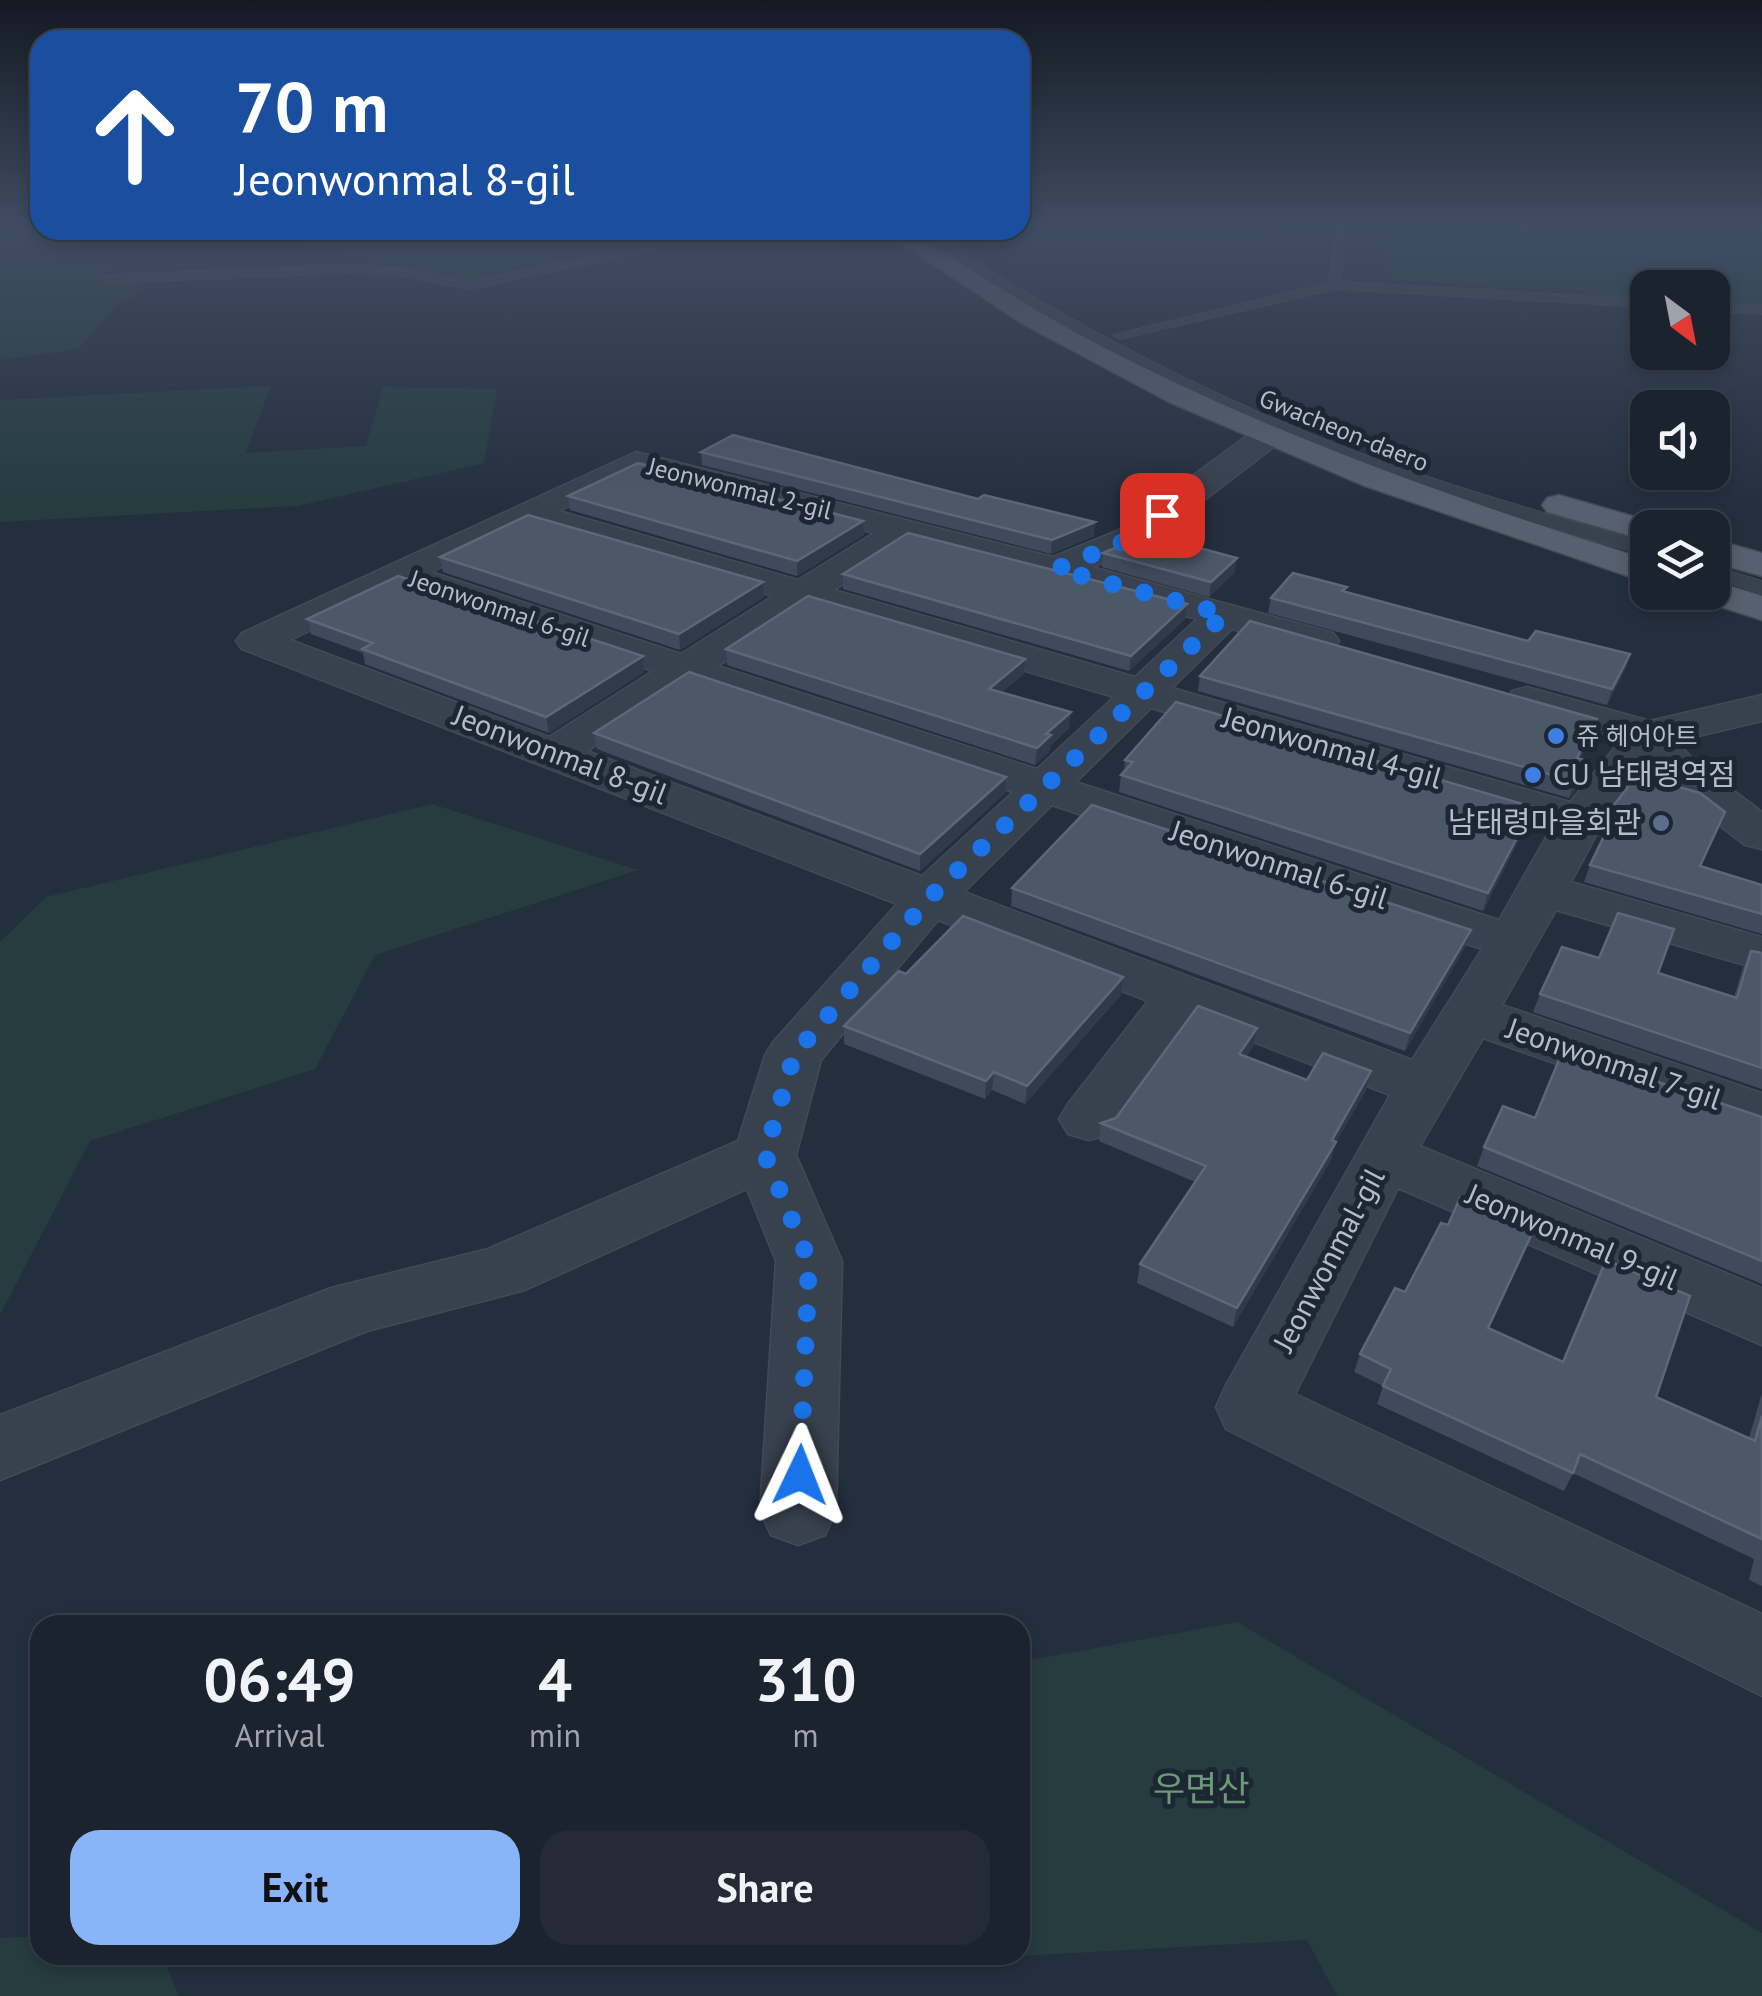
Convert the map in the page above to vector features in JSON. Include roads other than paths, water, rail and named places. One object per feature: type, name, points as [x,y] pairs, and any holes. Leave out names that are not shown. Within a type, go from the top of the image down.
[{"type":"main road","name":"Gwacheon-daero","points":[[1054,323],[1110,362],[1269,436],[1382,480],[1630,566]]},
{"type":"main road","name":"Gwacheon-daero","points":[[1095,323],[1252,394],[1457,475],[1630,526]]},
{"type":"main road","points":[[1730,555],[1762,565]]},
{"type":"main road","points":[[1730,598],[1762,608]]},
{"type":"street","name":"Gwacheon-daero","points":[[1056,569],[1130,539],[1269,436]]},
{"type":"street","name":"Jeonwonmal 2-gil","points":[[527,513],[636,462],[1354,650]]},
{"type":"street","points":[[399,574],[527,513]]},
{"type":"street","name":"Jeonwonmal 4-gil","points":[[527,513],[1580,820]]},
{"type":"street","name":"Jeonwonmal 2-gil","points":[[804,594],[903,530]]},
{"type":"street","name":"Jeonwonmal 6-gil","points":[[318,610],[399,574],[1044,787],[1526,916],[1762,954]]},
{"type":"street","points":[[554,752],[804,594]]},
{"type":"street","name":"Jeonwonmal 8-gil","points":[[318,610],[256,641],[1424,1086]]},
{"type":"street","points":[[798,1511],[809,1261],[765,1155],[794,1055],[930,897],[1225,614]]},
{"type":"street","points":[[1483,687],[1649,734],[1762,708]]},
{"type":"street","points":[[1649,734],[1678,771],[1762,835]]},
{"type":"street","name":"Jeonwonmal-gil","points":[[1649,734],[1580,820],[1383,1156],[1252,1407],[1762,1656]]},
{"type":"street","points":[[1088,1118],[1184,992]]},
{"type":"street","name":"Jeonwonmal 7-gil","points":[[1467,1013],[1762,1116]]},
{"type":"street","points":[[0,1448],[355,1306],[501,1272],[765,1155]]},
{"type":"street","name":"Jeonwonmal 9-gil","points":[[1383,1156],[1762,1318]]},
{"type":"lane","points":[[1069,323],[1111,349],[1262,418],[1399,473],[1630,544]]},
{"type":"lane","points":[[1120,336],[1174,323]]},
{"type":"lane","points":[[1730,577],[1762,587]]},
{"type":"place","name":"쥬 헤어아트","points":[[1556,736]]},
{"type":"place","name":"CU 남태령역점","points":[[1533,775]]},
{"type":"place","name":"남태령마을회관","points":[[1661,823]]},
{"type":"park label","name":"우면산","points":[[1201,1789]]}]
